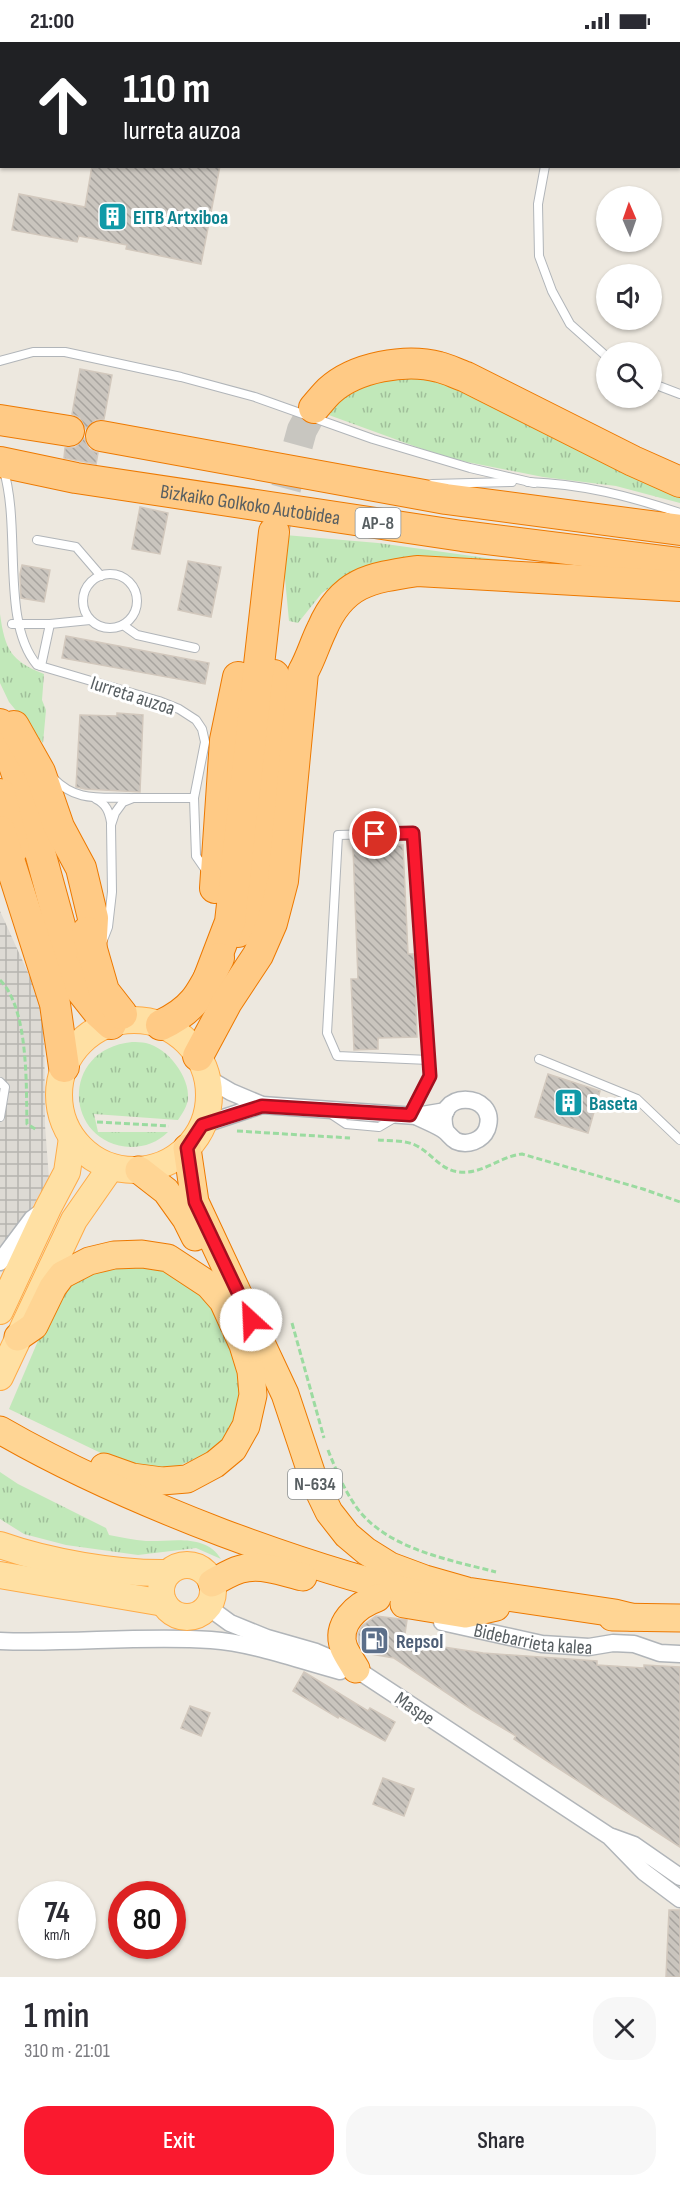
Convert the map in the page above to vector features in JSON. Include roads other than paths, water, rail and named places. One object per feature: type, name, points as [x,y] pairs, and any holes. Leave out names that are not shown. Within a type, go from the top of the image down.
[{"type":"highway","points":[[314,408],[330,389],[354,374],[384,365],[438,366],[466,377],[609,448],[671,472]]},
{"type":"highway","points":[[0,420],[69,431]]},
{"type":"highway","name":"Bizkaiko Golkoko Autobidea","points":[[101,436],[446,499],[680,530]]},
{"type":"highway","name":"Bizkaiko Golkoko Autobidea","points":[[0,462],[87,480],[462,536],[680,563]]},
{"type":"highway","points":[[161,1025],[179,1017],[195,1003],[209,977],[230,922],[274,532]]},
{"type":"highway","points":[[205,1056],[222,1020],[260,968],[276,941],[284,919],[296,860],[308,663],[338,599],[361,584],[379,577],[417,571],[680,586]]},
{"type":"highway","points":[[209,977],[225,740],[242,662],[262,626]]},
{"type":"highway","points":[[0,711],[17,730],[31,753],[70,850],[64,940],[80,989],[99,1013],[119,1022]]},
{"type":"highway","points":[[0,725],[26,801],[68,888],[104,991],[119,1022]]},
{"type":"highway","points":[[0,794],[12,836],[18,902]]},
{"type":"highway","points":[[0,831],[18,902]]},
{"type":"highway","points":[[0,861],[18,902],[55,1004],[64,1067]]},
{"type":"highway","name":"N-634","points":[[187,1148],[195,1202],[285,1394],[314,1481],[329,1512],[347,1535],[366,1551],[390,1566],[425,1579],[467,1591],[631,1617]]},
{"type":"highway","points":[[0,1414],[92,1462],[132,1477],[162,1481],[187,1479],[215,1464],[233,1449],[246,1425],[252,1395],[250,1371],[245,1353],[224,1300],[186,1219],[166,1191],[139,1170]]},
{"type":"highway","points":[[18,1337],[34,1326],[53,1287],[62,1275],[89,1261],[114,1255],[142,1254],[168,1258],[209,1285],[224,1300]]},
{"type":"highway","name":"N-634","points":[[0,1430],[138,1500],[261,1547],[338,1573],[414,1593],[496,1607]]},
{"type":"highway","points":[[210,1595],[234,1572],[247,1568],[263,1568],[385,1600],[445,1612],[465,1614],[496,1607]]},
{"type":"highway","points":[[365,1675],[343,1645],[346,1620],[356,1608],[385,1600]]},
{"type":"highway","name":"Bidebarrieta kalea","points":[[496,1607],[543,1613],[680,1618]]},
{"type":"main road","points":[[145,1021],[161,1025],[176,1033],[205,1056],[208,1102],[202,1125],[187,1148],[165,1163],[139,1170],[111,1167],[89,1156],[72,1138],[61,1116],[58,1091],[64,1067],[75,1048],[91,1033],[119,1022],[145,1021]]},
{"type":"main road","points":[[0,1311],[67,1172],[72,1138]]},
{"type":"main road","points":[[0,1377],[74,1220],[111,1167]]},
{"type":"main road","points":[[0,1545],[79,1564],[148,1574],[168,1573],[181,1565],[197,1566],[209,1576],[210,1595],[196,1616],[181,1616],[168,1609],[164,1603],[161,1588],[168,1573]]},
{"type":"main road","points":[[0,1575],[164,1603]]},
{"type":"street","points":[[205,1056],[231,1092],[262,1106],[409,1115],[446,1111]]},
{"type":"street","points":[[409,1115],[446,1132],[458,1142],[472,1142],[484,1134],[488,1120],[483,1106],[471,1099],[456,1101],[446,1111],[444,1117],[446,1132]]},
{"type":"street","points":[[202,1125],[262,1106]]},
{"type":"street","points":[[0,1262],[32,1219],[48,1208]]},
{"type":"street","name":"Maspe","points":[[210,1595],[230,1623],[267,1638],[316,1652],[365,1675],[609,1836],[644,1872],[680,1899]]},
{"type":"street","name":"Bidebarrieta kalea","points":[[385,1600],[400,1610],[422,1617],[531,1642],[589,1647],[613,1643],[634,1644],[660,1653],[680,1654]]},
{"type":"street","points":[[0,1641],[179,1638],[214,1640],[365,1675]]},
{"type":"street","name":"Maspe","points":[[609,1836],[634,1845],[680,1876]]},
{"type":"lane","points":[[545,168],[538,204],[539,256],[552,291],[570,324],[596,347]]},
{"type":"lane","points":[[0,361],[33,352],[66,352],[181,377],[255,397],[373,439],[470,468],[534,483]]},
{"type":"lane","points":[[662,387],[680,394]]},
{"type":"lane","name":"Iurreta auzoa","points":[[0,462],[9,494],[9,614],[18,641],[27,656],[41,666],[159,701],[179,709],[196,720],[202,729],[205,742],[194,798],[196,856],[215,884]]},
{"type":"lane","points":[[393,489],[439,483],[557,483],[628,495],[680,513]]},
{"type":"lane","points":[[37,540],[76,547],[101,576]]},
{"type":"lane","points":[[109,574],[126,580],[136,594],[135,612],[123,625],[106,628],[97,626],[85,612],[83,595],[93,580],[101,576],[109,574]]},
{"type":"lane","points":[[12,624],[50,624],[90,620]]},
{"type":"lane","points":[[41,666],[50,624]]},
{"type":"lane","points":[[123,625],[136,634],[195,648]]},
{"type":"lane","points":[[31,753],[65,791],[92,797],[194,798]]},
{"type":"lane","points":[[92,797],[103,802],[110,812],[112,892],[108,927],[104,940],[92,954]]},
{"type":"lane","points":[[111,825],[115,813],[123,802],[133,798]]},
{"type":"lane","points":[[409,1115],[430,1076],[429,1060],[413,833],[338,835],[327,1033],[337,1056],[429,1060]]},
{"type":"lane","points":[[539,1059],[637,1099],[680,1140]]},
{"type":"lane","points":[[0,1082],[5,1087],[0,1117]]},
{"type":"tunnel","points":[[274,532],[302,430],[314,408]]},
{"type":"place","name":"EITB Artxiboa","points":[[112,217]]},
{"type":"place","name":"Baseta","points":[[568,1103]]},
{"type":"place","name":"Repsol","points":[[375,1641]]}]
